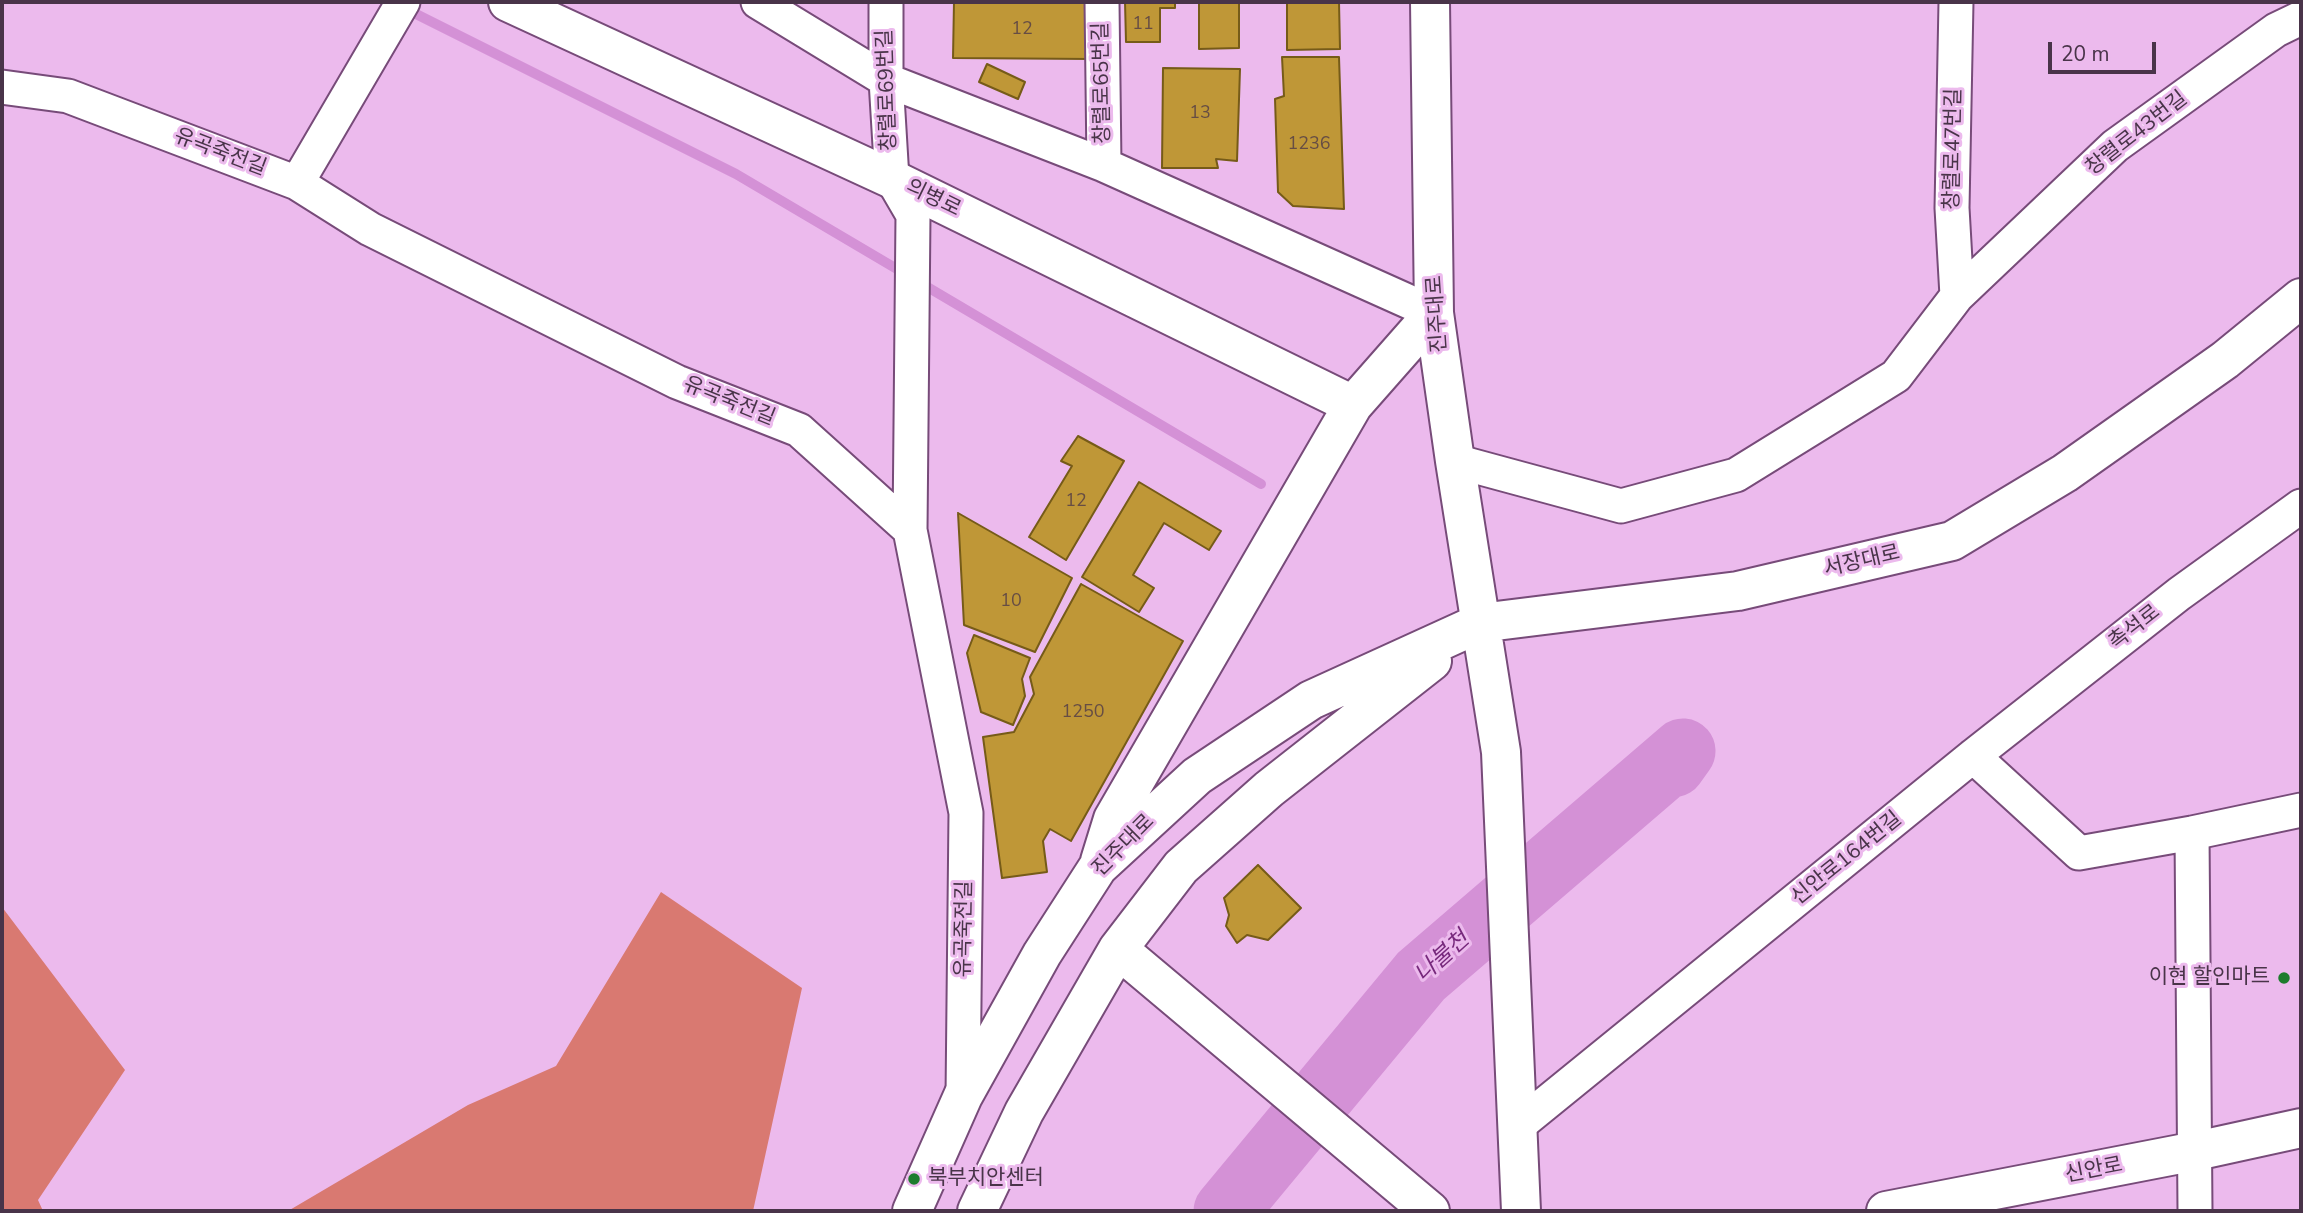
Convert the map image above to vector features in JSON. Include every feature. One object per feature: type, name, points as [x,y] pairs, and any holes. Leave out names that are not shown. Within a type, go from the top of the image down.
[{"type":"street","points":[[297,183],[403,2]]},
{"type":"street","points":[[758,2],[886,80],[1104,165],[1434,313],[1353,405],[1113,819],[1098,867]]},
{"type":"street","name":"창렬로69번길","points":[[886,2],[886,80],[892,179]]},
{"type":"street","name":"창렬로65번길","points":[[1102,2],[1104,165]]},
{"type":"street","name":"진주대로","points":[[912,1211],[963,1096],[1042,954],[1098,867],[1197,776],[1311,700],[1480,623],[1434,313],[1430,2]]},
{"type":"street","name":"창렬로47번길","points":[[1956,2],[1952,208],[1957,296]]},
{"type":"street","name":"의병로","points":[[512,3],[892,179],[1353,405]]},
{"type":"street","name":"창렬로43번길","points":[[1455,461],[1621,506],[1736,475],[1896,376],[1957,296],[2115,146],[2276,30],[2301,18]]},
{"type":"street","name":"유곡죽전길","points":[[2,87],[68,96],[297,183],[370,229],[677,382],[799,430],[910,530],[966,813],[963,1096]]},
{"type":"street","points":[[892,179],[913,215],[910,530]]},
{"type":"street","name":"서장대로","points":[[1480,623],[1738,591],[1952,541],[2065,473],[2225,360],[2301,298]]},
{"type":"street","name":"촉석로","points":[[1973,756],[2179,594],[2301,506]]},
{"type":"street","points":[[977,1211],[1024,1112],[1118,949],[1181,867],[1269,789],[1480,623],[1501,752],[1521,1211]]},
{"type":"street","points":[[1973,756],[2079,853],[2301,810]]},
{"type":"street","name":"신안로164번길","points":[[1519,1125],[1973,756]]},
{"type":"street","points":[[2192,833],[2195,1211]]},
{"type":"street","points":[[1118,949],[1430,1211]]},
{"type":"street","name":"신안로","points":[[1886,1211],[2196,1152],[2301,1128]]},
{"type":"shaded area","points":[[661,892],[802,988],[753,1211],[288,1211],[468,1105],[556,1066]]},
{"type":"shaded area","points":[[2,907],[125,1070],[38,1200],[43,1211],[2,1211]]},
{"type":"building","points":[[954,2],[1092,2],[1091,59],[953,58]]},
{"type":"building","points":[[1125,2],[1175,2],[1175,8],[1160,8],[1160,42],[1126,42]]},
{"type":"building","points":[[1199,2],[1239,2],[1239,48],[1199,49]]},
{"type":"building","points":[[1287,2],[1339,2],[1340,49],[1287,50]]},
{"type":"building","points":[[1282,57],[1339,57],[1344,209],[1293,206],[1278,192],[1275,99],[1284,96]]},
{"type":"building","points":[[987,64],[1025,82],[1018,99],[979,82]]},
{"type":"building","points":[[1163,68],[1240,69],[1237,161],[1216,159],[1218,168],[1162,168]]},
{"type":"building","points":[[1078,436],[1124,461],[1066,560],[1029,537],[1072,466],[1061,461]]},
{"type":"building","points":[[1139,482],[1221,531],[1209,550],[1164,523],[1133,575],[1154,588],[1139,612],[1082,577]]},
{"type":"building","points":[[958,513],[1072,578],[1035,652],[964,625]]},
{"type":"building","points":[[1081,584],[1183,641],[1071,841],[1050,829],[1043,841],[1047,872],[1002,878],[983,737],[1014,732],[1034,694],[1030,677]]},
{"type":"building","points":[[974,635],[1030,658],[1022,679],[1025,696],[1013,725],[981,712],[967,653]]},
{"type":"building","points":[[1258,865],[1301,908],[1268,940],[1247,935],[1237,943],[1226,926],[1229,915],[1224,898]]},
{"type":"waterway","points":[[404,8],[736,174],[1261,484]]},
{"type":"waterway","name":"나불천","points":[[1226,1211],[1421,976],[1683,751],[1673,765]]},
{"type":"place","name":"이현 할인마트","points":[[2284,978]]},
{"type":"place","name":"북부치안센터","points":[[914,1179]]}]
